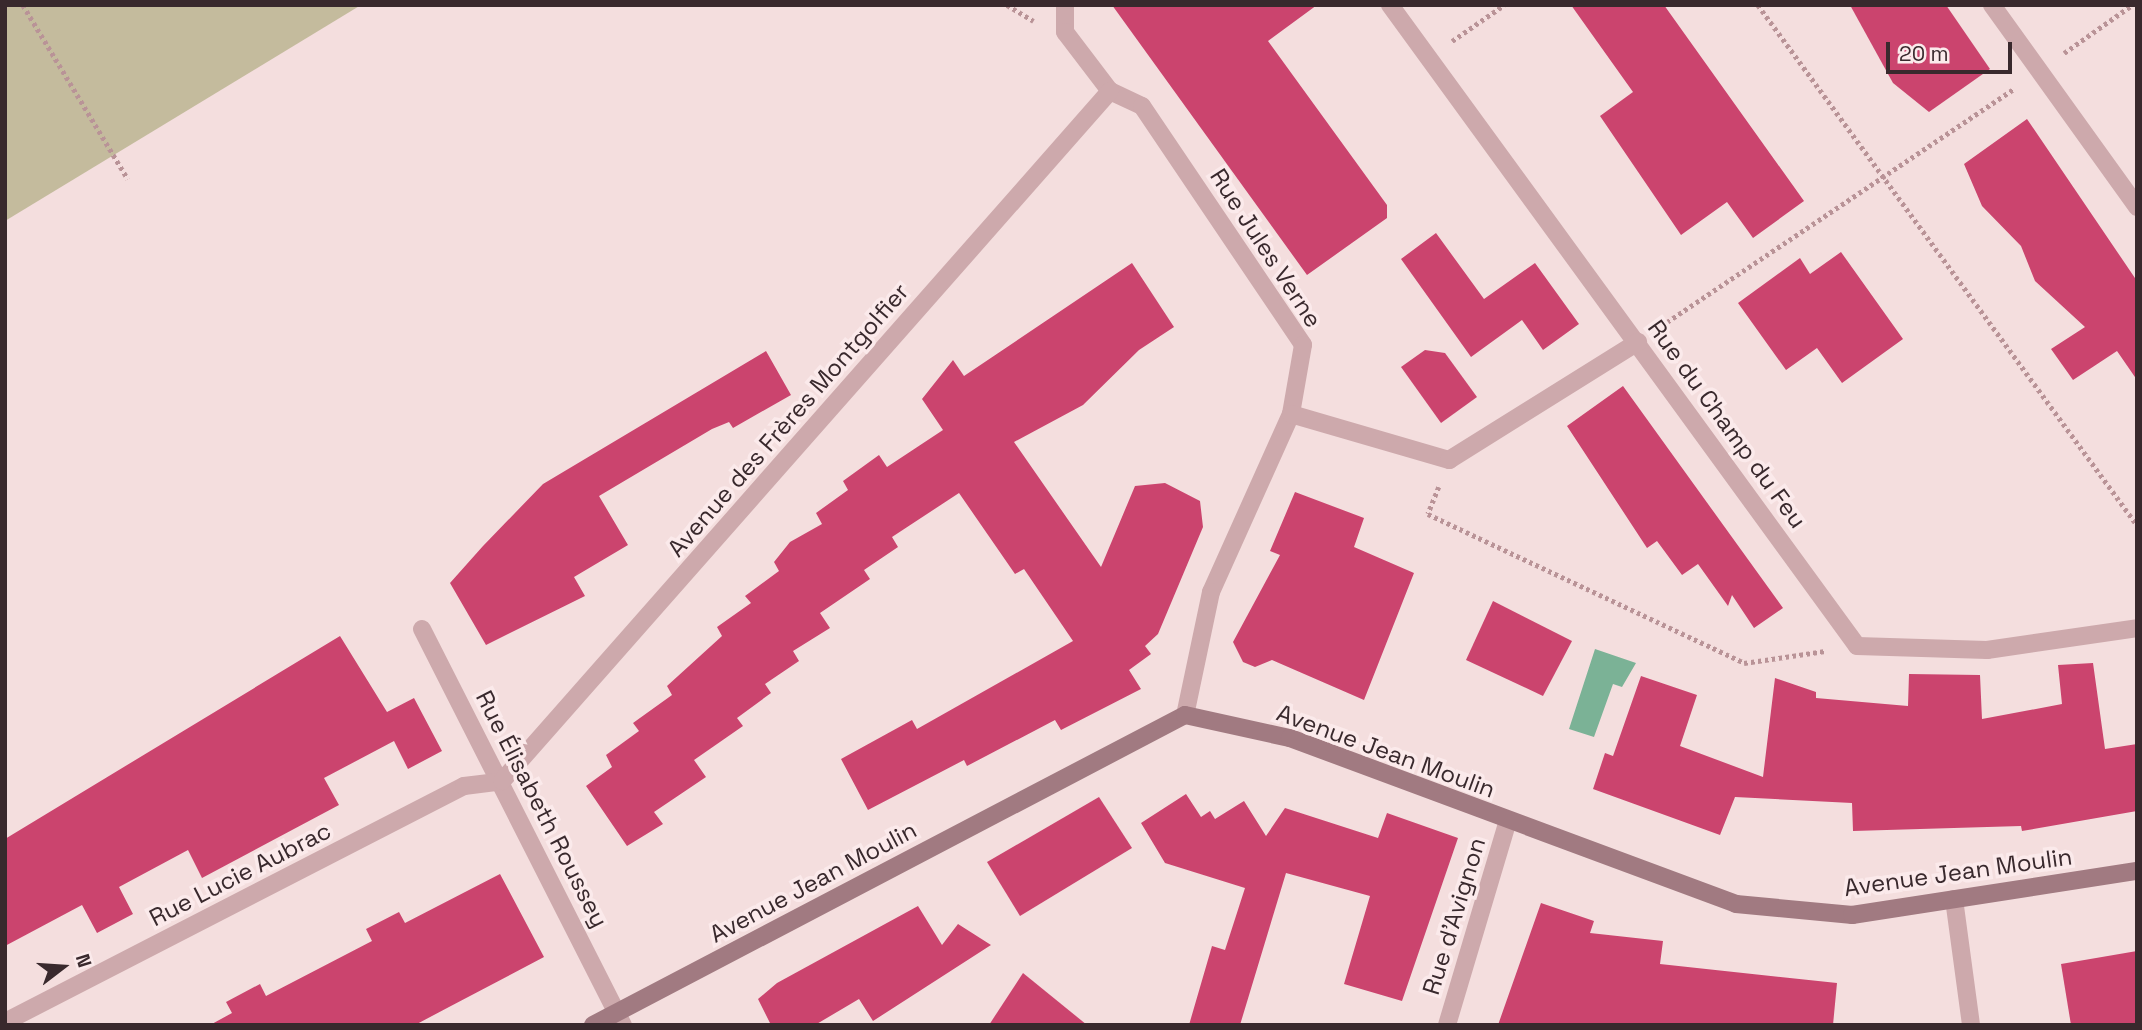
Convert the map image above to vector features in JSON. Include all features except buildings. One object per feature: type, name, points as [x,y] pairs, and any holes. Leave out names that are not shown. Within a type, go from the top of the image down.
[{"type":"main road","name":"Avenue Jean Moulin","points":[[593,1025],[620,1018],[1185,715],[1290,738],[1736,904],[1852,915],[2137,871]]},
{"type":"street","name":"Rue Jules Verne","points":[[1065,5],[1065,32],[1110,91],[1142,106],[1303,345],[1291,414],[1212,592],[1185,715]]},
{"type":"street","name":"Rue du Champ du Feu","points":[[1390,5],[1857,646]]},
{"type":"street","points":[[1992,5],[2137,207]]},
{"type":"street","name":"Avenue des Frères Montgolfier","points":[[502,781],[1110,91]]},
{"type":"street","points":[[1291,414],[1449,460],[1637,342]]},
{"type":"street","points":[[1857,646],[1987,649],[2137,628]]},
{"type":"street","name":"Rue Élisabeth Roussey","points":[[422,629],[502,781],[620,1018]]},
{"type":"street","name":"Rue Lucie Aubrac","points":[[5,1022],[464,786],[502,781]]},
{"type":"street","name":"Rue d'Avignon","points":[[1447,1025],[1508,821]]},
{"type":"street","points":[[1954,899],[1971,1025]]},
{"type":"path","points":[[23,5],[128,179]]},
{"type":"path","points":[[1429,58],[1504,5]]},
{"type":"path","points":[[1758,5],[2137,525]]},
{"type":"path","points":[[1637,342],[1885,180],[2132,5]]},
{"type":"path","points":[[1449,460],[1428,514],[1744,663],[1857,646]]},
{"type":"shaded area","points":[[5,5],[361,5],[5,221]]},
{"type":"shaded area","points":[[1595,649],[1636,663],[1622,687],[1613,684],[1594,737],[1569,729]]}]
